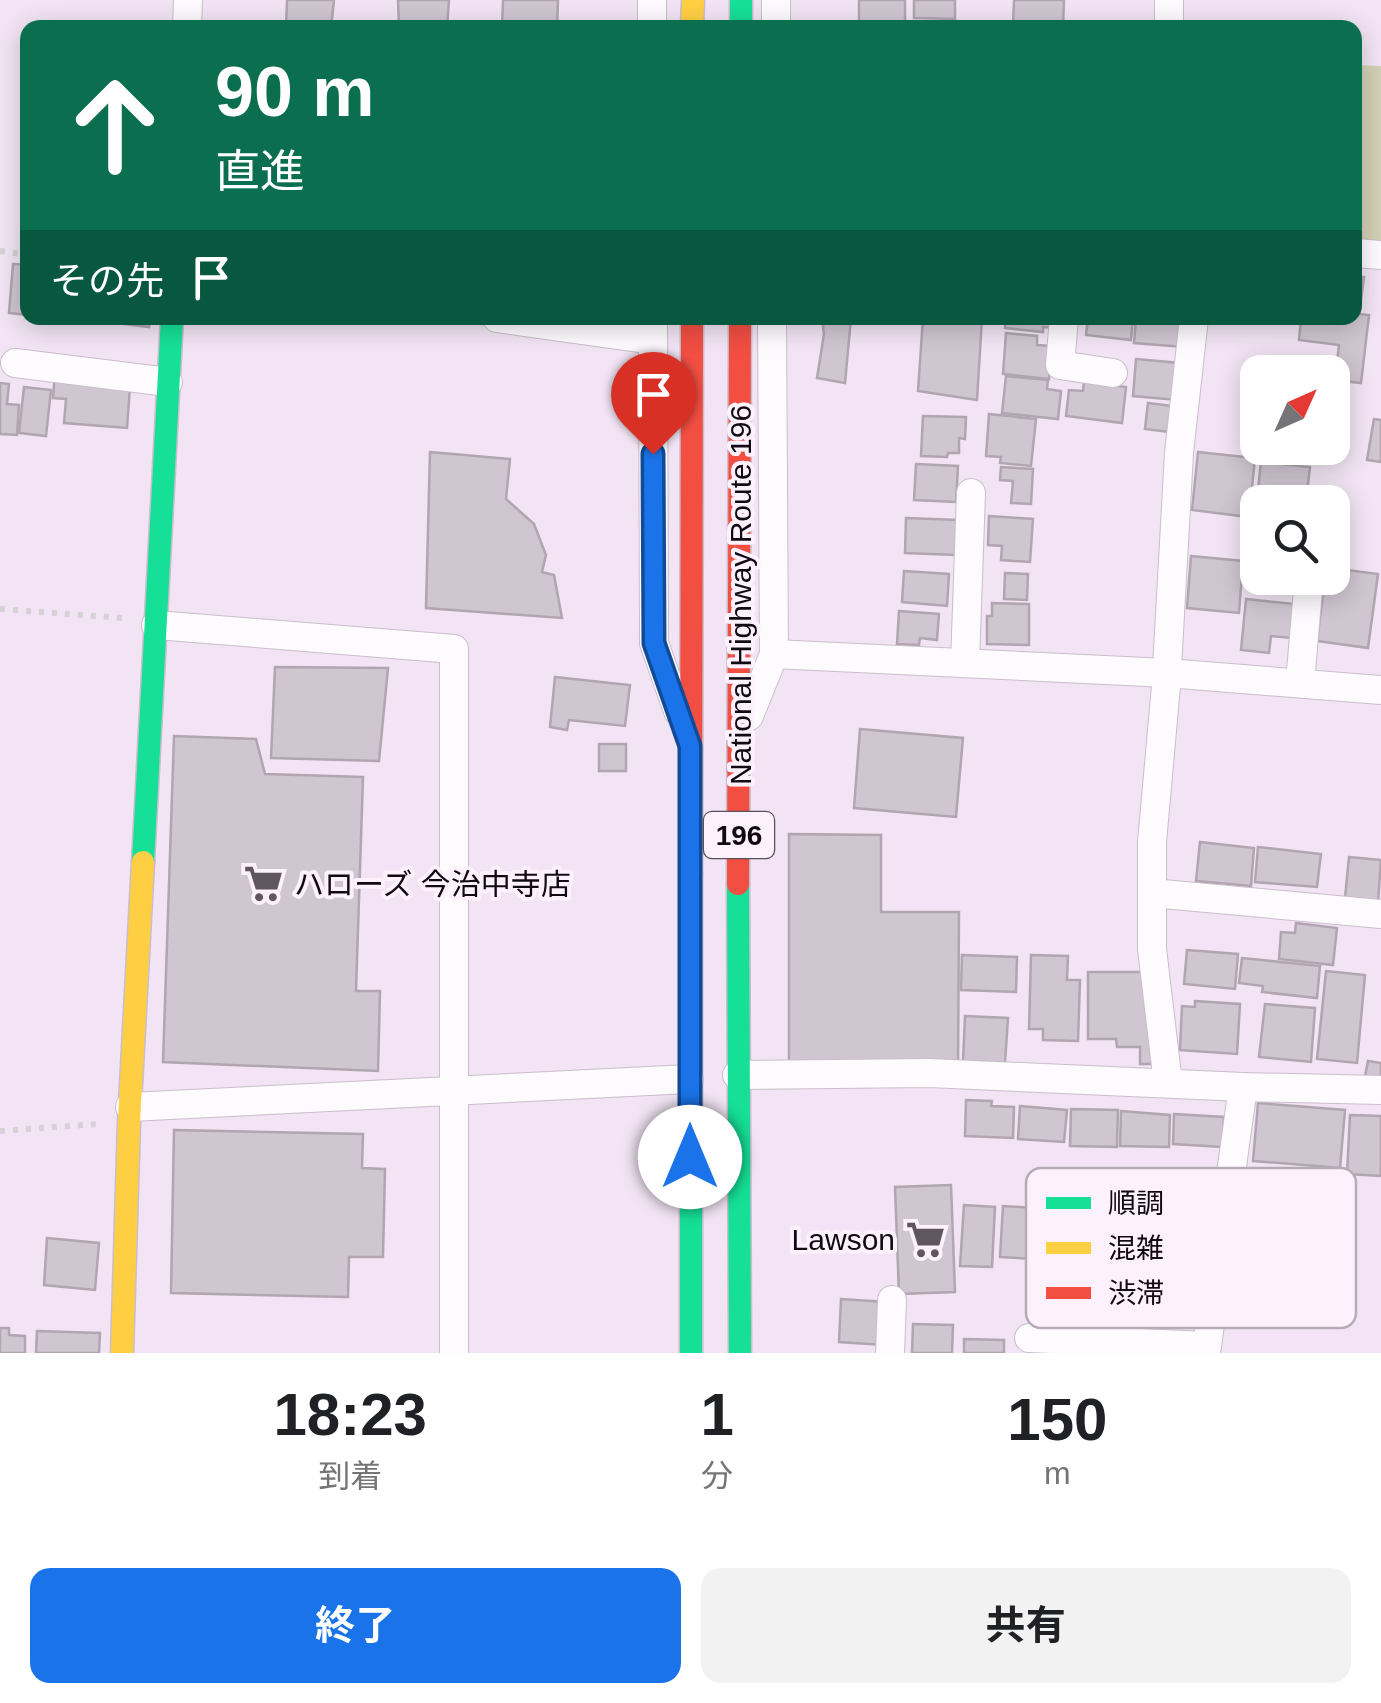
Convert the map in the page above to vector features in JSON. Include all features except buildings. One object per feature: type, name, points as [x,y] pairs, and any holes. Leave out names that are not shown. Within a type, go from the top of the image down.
[{"type":"main road","points":[[122,1353],[130,1114],[172,325]]},
{"type":"main road","name":"National Highway Route 196","points":[[691,1353],[692,325]]},
{"type":"main road","name":"National Highway Route 196","points":[[740,325],[740,1353]]},
{"type":"street","points":[[596,325],[653,329],[654,643],[690,746]]},
{"type":"street","points":[[740,740],[774,654],[772,325]]},
{"type":"street","points":[[1063,325],[1060,365],[1112,373]]},
{"type":"street","points":[[1168,1084],[1152,949],[1152,842],[1167,672],[1179,452],[1193,325]]},
{"type":"street","points":[[15,363],[168,382]]},
{"type":"street","points":[[965,663],[971,493]]},
{"type":"street","points":[[1300,683],[1308,595]]},
{"type":"street","points":[[156,622],[454,649],[454,1353]]},
{"type":"street","points":[[774,654],[1167,672],[1381,690]]},
{"type":"street","points":[[1152,893],[1381,914]]},
{"type":"street","points":[[737,1075],[929,1073],[1381,1090]]},
{"type":"street","points":[[130,1114],[454,1090],[689,1079]]},
{"type":"street","points":[[1232,1168],[1243,1087]]},
{"type":"street","points":[[890,1353],[892,1300]]},
{"type":"street","points":[[1030,1338],[1206,1349]]},
{"type":"path","points":[[0,609],[156,622]]},
{"type":"path","points":[[0,1132],[130,1114]]},
{"type":"shaded area","points":[[1362,65],[1381,66],[1381,249],[1362,248]]},
{"type":"traffic: fast","points":[[741,0],[741,20]]},
{"type":"traffic: fast","points":[[143,862],[172,325]]},
{"type":"traffic: fast","points":[[691,875],[691,1353]]},
{"type":"traffic: fast","points":[[738,884],[740,1353]]},
{"type":"traffic: slow","points":[[692,20],[693,0]]},
{"type":"traffic: slow","points":[[122,1353],[143,862]]},
{"type":"traffic: jam","points":[[691,875],[692,325]]},
{"type":"traffic: jam","points":[[738,884],[740,325]]},
{"type":"place","name":"ハローズ 今治中寺店","points":[[264,884]]},
{"type":"place","name":"Lawson","points":[[925,1239]]},
{"type":"route","points":[[653,454],[654,643],[690,746],[690,1157]]}]
